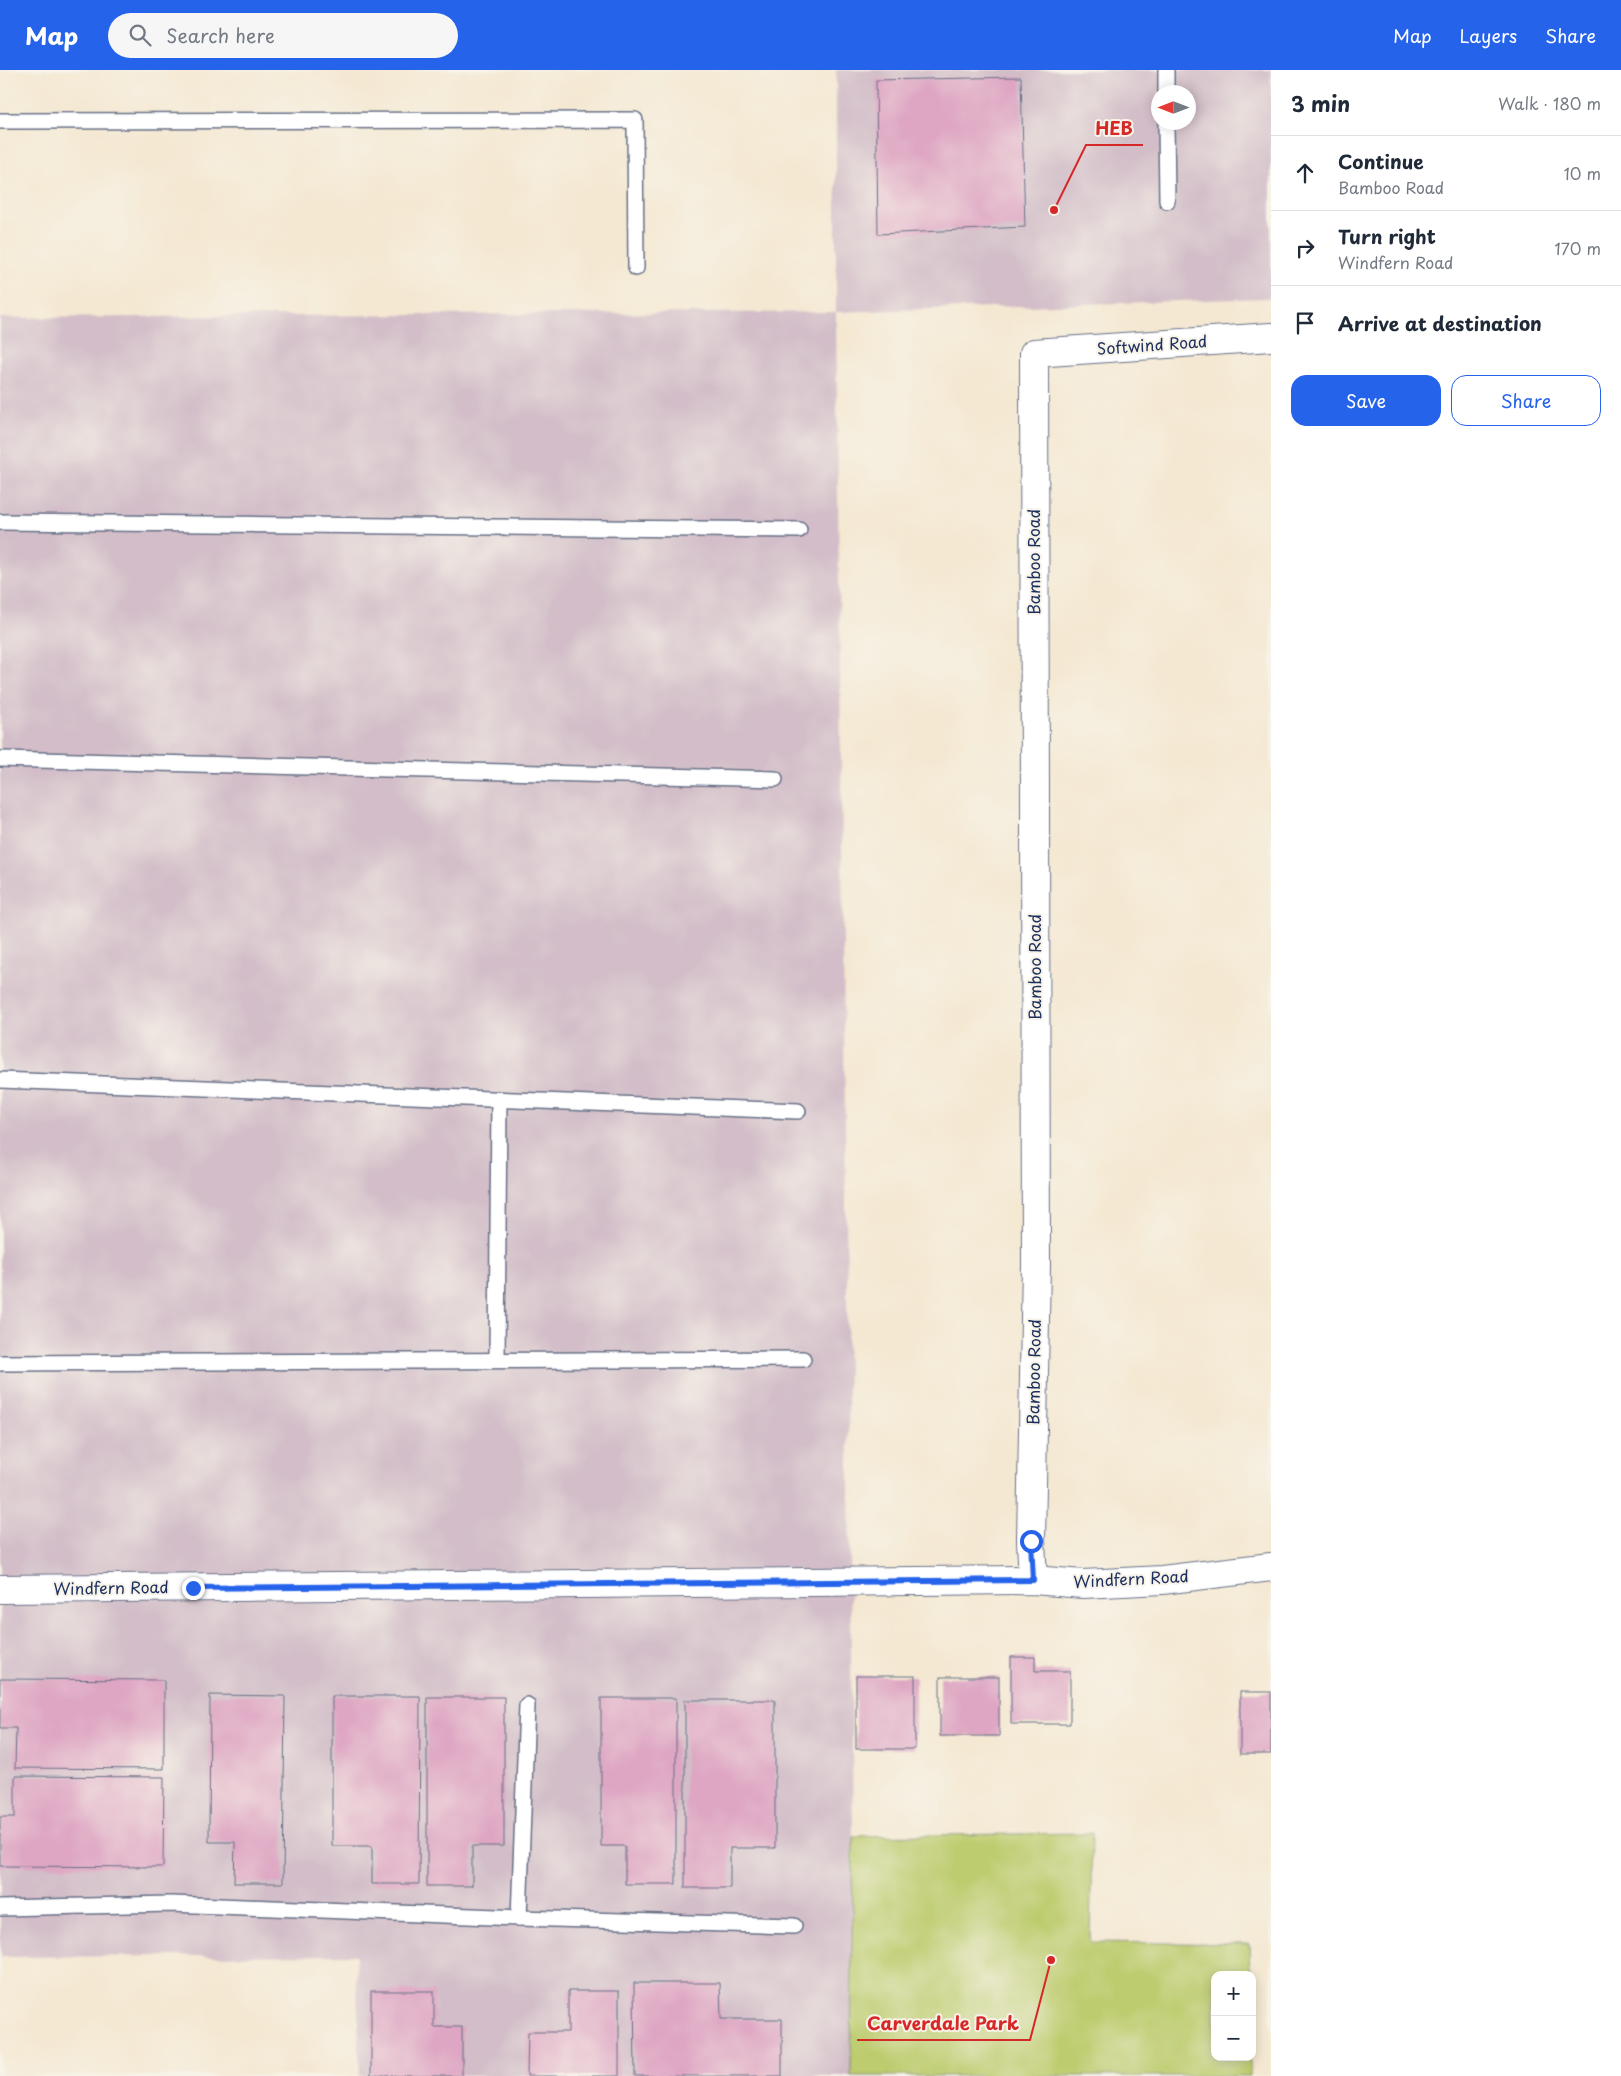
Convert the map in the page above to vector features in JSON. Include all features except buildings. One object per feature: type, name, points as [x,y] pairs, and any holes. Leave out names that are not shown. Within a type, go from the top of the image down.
[{"type":"street","name":"Softwind Road","points":[[1034,352],[1271,337]]},
{"type":"street","name":"Bamboo Road","points":[[1033,1580],[1031,1541],[1036,1264],[1034,352]]},
{"type":"street","name":"Windfern Road","points":[[0,1589],[1033,1580],[1083,1584],[1162,1580],[1271,1567]]},
{"type":"lane","points":[[1166,70],[1166,85]]},
{"type":"lane","points":[[0,121],[635,120],[636,268]]},
{"type":"lane","points":[[1166,130],[1167,201]]},
{"type":"lane","points":[[0,522],[799,530]]},
{"type":"lane","points":[[0,759],[776,779]]},
{"type":"lane","points":[[0,1080],[798,1111]]},
{"type":"lane","points":[[497,1360],[499,1100]]},
{"type":"lane","points":[[0,1363],[803,1359]]},
{"type":"lane","points":[[519,1918],[527,1705]]},
{"type":"lane","points":[[0,1908],[171,1904],[519,1918],[794,1926]]},
{"type":"shaded area","points":[[836,70],[1271,70],[1271,298],[836,312]]},
{"type":"shaded area","points":[[836,312],[853,1836],[851,2076],[360,2076],[356,1955],[0,1957],[0,318]]},
{"type":"green space","points":[[1092,1833],[1090,1942],[1249,1944],[1250,1971],[1211,1971],[1211,2061],[1250,2061],[1250,2076],[851,2076],[853,1836]]},
{"type":"place","name":"HEB","points":[[1054,210]]},
{"type":"place","name":"Carverdale Park","points":[[1051,1960]]},
{"type":"route","points":[[193,1588],[1033,1580],[1031,1541]]}]
